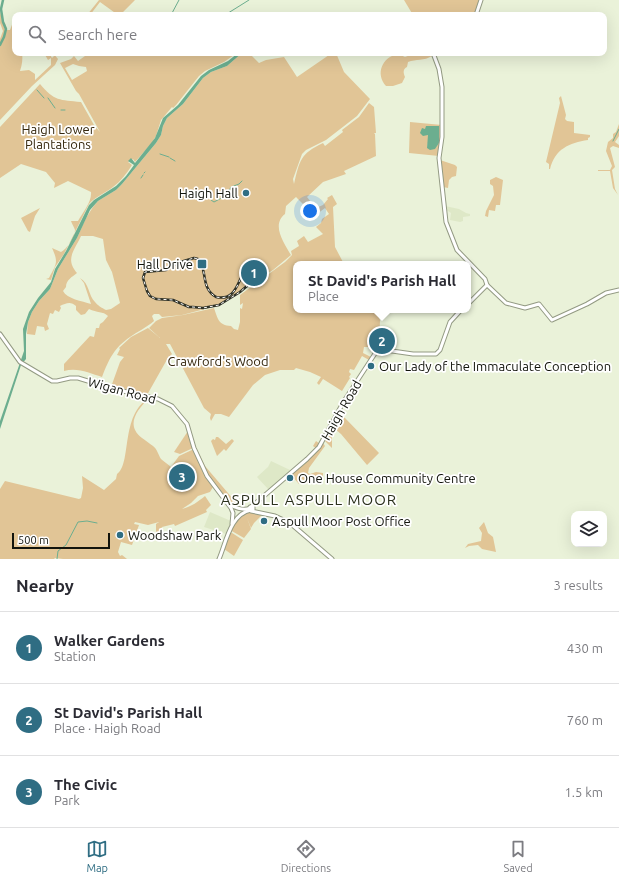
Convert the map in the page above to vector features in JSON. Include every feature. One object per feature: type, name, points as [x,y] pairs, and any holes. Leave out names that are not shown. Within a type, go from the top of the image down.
[{"type":"main road","points":[[477,12],[481,0]]},
{"type":"main road","points":[[434,56],[439,69],[442,87],[442,137],[439,158],[446,222],[457,250],[468,261]]},
{"type":"main road","points":[[471,264],[485,279],[487,285],[503,301],[511,305],[525,308],[539,304],[553,320],[606,293],[619,290]]},
{"type":"main road","points":[[471,301],[484,290],[487,285]]},
{"type":"main road","name":"Haigh Road","points":[[252,508],[307,460],[319,447],[344,401],[378,349],[409,353],[436,354],[440,350],[450,322],[458,313]]},
{"type":"main road","name":"Wigan Road","points":[[0,334],[20,362],[52,381],[78,378],[114,389],[158,399],[172,406],[187,424],[194,448],[205,472],[212,484],[229,504],[235,519]]},
{"type":"main road","name":"Wigan Road","points":[[229,504],[242,509],[252,508]]},
{"type":"main road","points":[[232,511],[235,507]]},
{"type":"main road","points":[[219,559],[235,519],[252,508],[257,512],[275,516],[290,523],[332,559]]},
{"type":"main road","points":[[242,509],[244,511],[243,513]]},
{"type":"shaded area","points":[[234,56],[239,56],[227,66],[211,72],[203,78],[183,104],[167,118],[161,135],[156,143],[122,184],[116,190],[98,201],[90,210],[77,238],[58,269],[50,289],[39,301],[32,312],[28,322],[26,334],[26,359],[21,365],[0,429],[0,421],[24,351],[23,329],[29,312],[51,282],[55,269],[66,251],[89,205],[94,200],[116,186],[126,176],[134,165],[128,161],[131,158],[135,163],[155,138],[163,118],[178,105],[201,76],[209,70],[228,61]]},
{"type":"shaded area","points":[[426,126],[439,126],[439,143],[435,149],[430,150],[427,148],[428,135],[423,136],[420,133],[422,128],[425,129]]},
{"type":"shaded area","points":[[445,206],[459,209],[470,214],[470,216],[463,217],[463,221],[460,222],[450,220],[451,213],[445,209]]},
{"type":"shaded area","points":[[271,461],[291,471],[269,490],[257,477],[268,467]]},
{"type":"shaded area","points":[[210,512],[231,521],[226,534],[204,527]]},
{"type":"green space","points":[[99,0],[135,0],[123,12],[114,12],[100,2],[92,12],[89,12]]},
{"type":"green space","points":[[404,0],[479,0],[476,12],[411,12]]},
{"type":"green space","name":"Haigh Lower Plantations","points":[[0,10],[2,21],[5,23],[7,30],[10,30],[12,25],[12,56],[22,56],[20,71],[29,70],[35,74],[35,80],[51,65],[51,58],[48,60],[46,56],[51,56],[52,58],[56,56],[58,59],[55,65],[32,86],[0,120],[0,39],[3,31],[0,23]]},
{"type":"green space","points":[[74,56],[78,61],[85,56],[233,56],[205,71],[199,76],[176,105],[173,108],[172,107],[161,120],[156,136],[151,144],[135,162],[133,159],[128,162],[132,165],[124,177],[113,187],[91,202],[75,233],[71,221],[78,221],[89,203],[91,192],[68,181],[54,188],[55,183],[46,172],[21,164],[0,178],[0,127],[40,84],[49,94],[58,99],[81,102],[94,125],[100,132],[60,63],[71,59]],"holes":[[[73,64],[86,67],[87,71],[72,80],[65,68]]]},
{"type":"green space","name":"Crawford's Wood","points":[[239,56],[252,56],[259,63],[266,60],[284,57],[297,77],[328,56],[337,56],[344,72],[370,99],[357,116],[326,140],[306,150],[302,154],[293,179],[294,184],[300,163],[305,154],[323,143],[325,146],[343,132],[342,130],[359,117],[369,103],[374,107],[376,156],[344,171],[346,174],[323,182],[307,197],[316,208],[323,205],[328,199],[327,198],[332,195],[337,204],[333,207],[335,247],[342,261],[293,261],[293,313],[376,313],[380,320],[379,347],[364,347],[363,353],[371,357],[369,360],[362,356],[354,370],[350,369],[350,378],[342,391],[323,379],[319,385],[317,383],[321,377],[310,372],[296,368],[294,370],[280,370],[265,375],[253,385],[229,417],[221,414],[215,414],[211,421],[211,414],[204,408],[170,344],[166,344],[172,354],[169,356],[147,395],[111,387],[120,362],[124,357],[117,355],[120,349],[119,348],[131,337],[148,328],[160,338],[149,328],[156,321],[162,318],[183,315],[214,308],[221,323],[238,330],[240,322],[240,308],[242,309],[243,303],[240,305],[240,295],[285,262],[292,255],[291,251],[299,246],[297,241],[304,236],[308,242],[323,234],[316,227],[321,223],[322,219],[329,214],[325,208],[317,214],[313,208],[310,211],[296,197],[286,206],[285,214],[279,223],[280,234],[291,255],[273,270],[220,305],[182,315],[162,317],[159,314],[154,314],[152,316],[154,321],[124,341],[120,345],[110,359],[102,377],[79,370],[64,371],[64,364],[90,336],[94,337],[96,328],[99,328],[100,324],[108,316],[106,314],[89,309],[85,314],[81,315],[76,310],[76,306],[74,304],[66,303],[60,306],[61,308],[59,312],[55,310],[53,314],[50,313],[47,324],[49,329],[45,331],[44,327],[37,326],[35,335],[27,334],[28,322],[32,312],[39,301],[50,289],[58,269],[77,238],[93,207],[98,201],[116,190],[122,184],[156,143],[161,135],[167,118],[183,104],[203,78],[211,72],[227,66]],"holes":[[[81,236],[93,236],[103,239],[106,260],[112,272],[120,303],[111,309],[106,310],[96,303],[91,296],[86,283],[80,278],[84,283],[91,304],[71,298],[63,291],[71,277],[77,273],[73,268],[71,259],[73,251]]]},
{"type":"green space","points":[[392,56],[432,56],[426,59],[408,62],[404,71],[405,77],[402,83],[393,86],[386,86],[381,76],[384,62]]},
{"type":"green space","points":[[561,96],[566,115],[565,119],[567,121],[574,122],[574,133],[590,135],[590,137],[588,140],[569,145],[564,148],[555,156],[549,169],[549,164],[546,162],[560,103],[559,98]]},
{"type":"green space","points":[[410,122],[442,125],[439,156],[409,153]],"holes":[[[439,128],[439,143],[427,148],[429,137],[425,129]]]},
{"type":"green space","points":[[619,124],[619,136],[615,142],[619,145],[619,148],[613,146],[610,148],[615,167],[612,170],[615,189],[618,195],[613,188],[610,171],[598,170],[610,170],[612,166],[606,151],[608,142],[613,138],[613,134],[616,132]]},
{"type":"green space","points":[[440,160],[457,167],[456,176],[449,180],[448,188],[443,187]]},
{"type":"green space","points":[[496,177],[503,180],[500,205],[496,205],[495,211],[489,210],[488,217],[485,216],[486,211],[494,195],[493,186],[490,184],[490,180]]},
{"type":"green space","points":[[40,208],[35,216],[30,232],[21,218]]},
{"type":"green space","points":[[69,245],[55,267],[51,280],[46,279],[49,278],[56,263],[52,248],[61,252]]},
{"type":"green space","points":[[149,398],[140,407],[137,413],[134,428],[142,438],[154,447],[161,459],[171,467],[179,456],[194,449],[207,479],[213,487],[210,492],[198,496],[182,509],[192,505],[205,496],[211,505],[206,510],[207,512],[175,526],[174,524],[162,527],[156,537],[156,524],[159,522],[148,525],[135,522],[134,524],[139,525],[132,545],[121,542],[118,552],[120,556],[122,555],[127,559],[0,559],[0,489],[5,481],[79,499],[81,498],[83,488],[82,476],[104,490],[116,479],[117,474],[121,469],[130,427],[134,416],[140,406]]},
{"type":"green space","points":[[339,413],[379,453],[367,465],[335,429],[332,436],[332,448],[325,441]]},
{"type":"green space","points":[[188,431],[193,448],[180,454],[174,452]]},
{"type":"green space","points":[[216,437],[226,444],[232,439],[234,441],[226,451],[224,449],[217,456],[211,441],[213,439],[215,440]]},
{"type":"green space","points":[[316,441],[320,444],[323,443],[325,446],[309,468],[308,473],[323,473],[323,477],[310,477],[309,484],[302,479],[299,484],[290,474],[317,449],[313,446]]},
{"type":"green space","points":[[195,445],[205,466],[239,506],[229,504],[220,492],[224,496],[227,496],[220,490],[219,491],[206,471],[194,446]]},
{"type":"green space","points":[[250,512],[262,515],[251,528],[247,518],[251,529],[244,538],[230,530],[238,519]]},
{"type":"green space","points":[[484,522],[488,533],[493,537],[496,552],[482,549],[478,545],[465,548],[468,544],[481,541],[482,533],[479,528]]},
{"type":"green space","points":[[229,531],[243,540],[234,556],[224,549]]},
{"type":"waterway","points":[[0,45],[6,29],[3,22],[1,9],[3,0]]},
{"type":"waterway","points":[[173,12],[179,0]]},
{"type":"waterway","points":[[230,12],[249,0]]},
{"type":"waterway","points":[[37,90],[44,98]]},
{"type":"waterway","points":[[48,98],[55,108]]},
{"type":"waterway","points":[[613,141],[619,129]]},
{"type":"waterway","points":[[160,154],[169,157]]},
{"type":"waterway","points":[[170,158],[175,161]]},
{"type":"waterway","points":[[211,200],[214,202],[227,195],[231,187],[242,181]]},
{"type":"waterway","points":[[57,559],[58,551],[66,545],[78,522],[87,521],[97,523]]},
{"type":"railway","points":[[194,258],[198,259],[201,263],[208,289],[216,297],[225,297],[231,294],[235,290],[244,273],[248,271],[253,272],[255,276],[254,280],[240,292],[219,305],[203,308],[189,307],[173,300],[156,299],[150,296],[143,278],[145,272],[166,270],[177,263],[194,258]]},
{"type":"place","name":"Haigh Hall","points":[[246,193]]},
{"type":"place","name":"Hall Drive","points":[[202,264]]},
{"type":"place","name":"Walker Gardens","points":[[254,273]]},
{"type":"place","name":"St David's Parish Hall","points":[[382,341]]},
{"type":"place","name":"Our Lady of the Immaculate Conception","points":[[371,366]]},
{"type":"place","name":"The Civic","points":[[182,477]]},
{"type":"place","name":"One House Community Centre","points":[[290,478]]},
{"type":"place","name":"Aspull Moor Post Office","points":[[264,521]]},
{"type":"place","name":"Woodshaw Park","points":[[120,535]]},
{"type":"district","name":"ASPULL","points":[[250,500]]},
{"type":"district","name":"ASPULL MOOR","points":[[341,500]]}]
